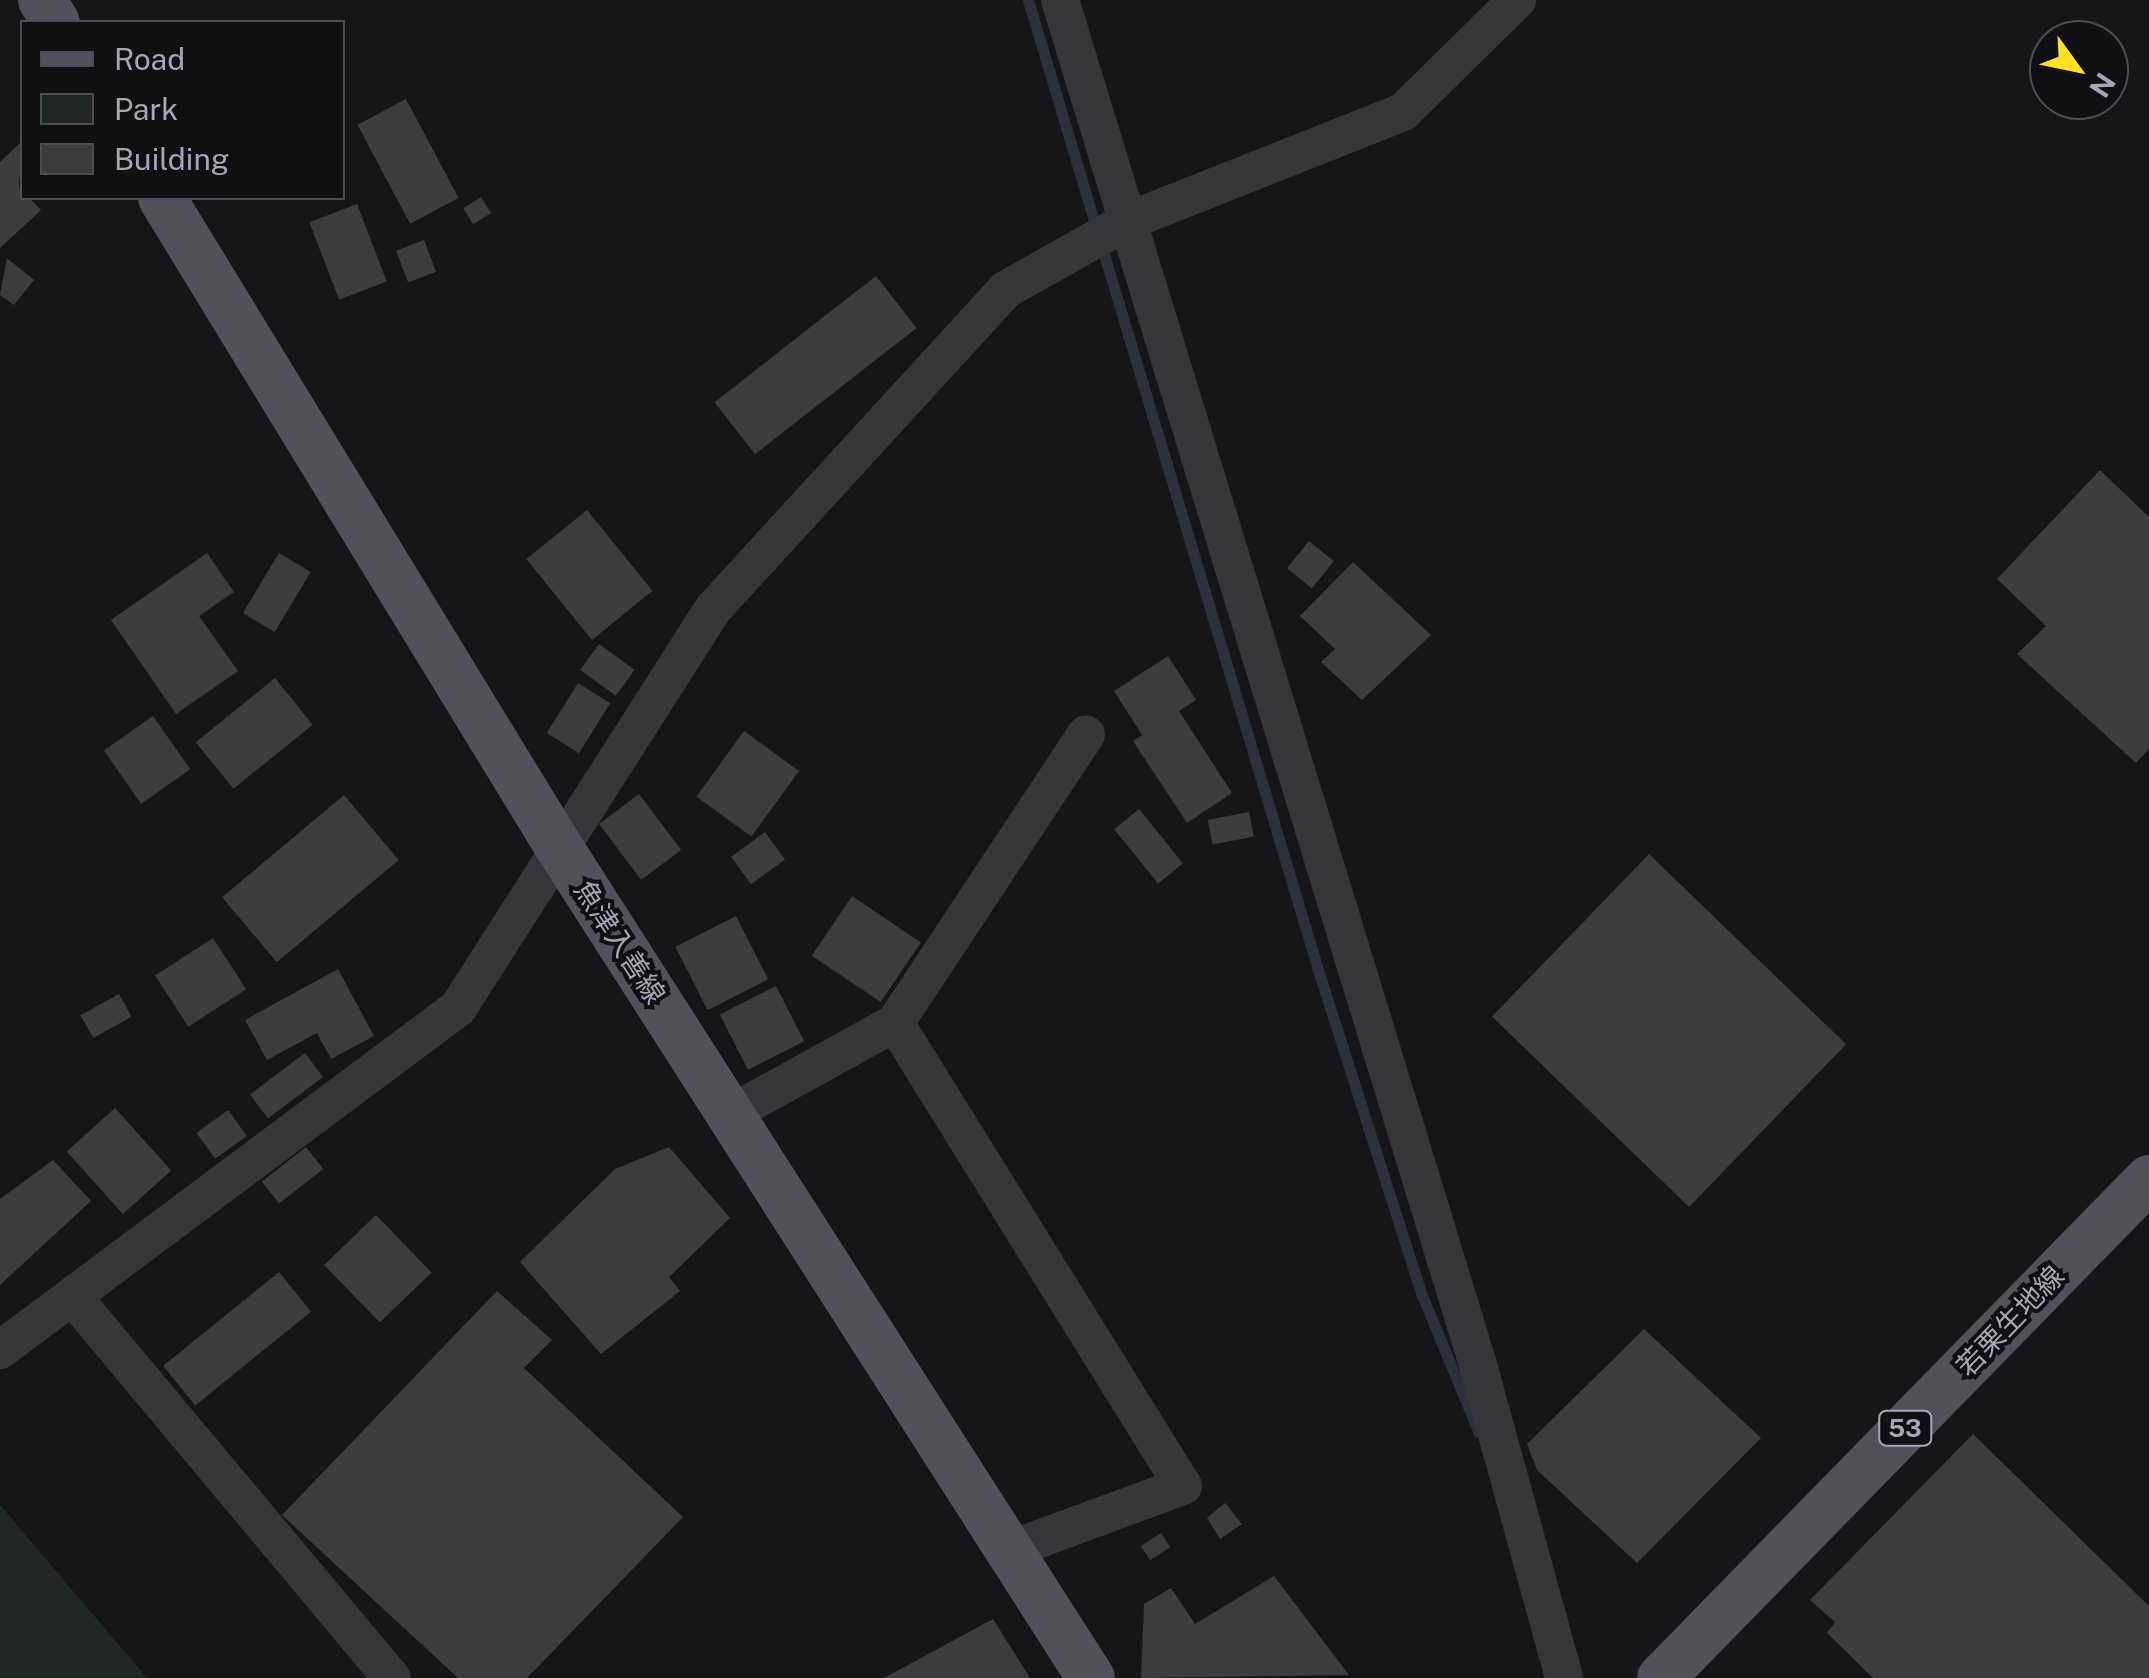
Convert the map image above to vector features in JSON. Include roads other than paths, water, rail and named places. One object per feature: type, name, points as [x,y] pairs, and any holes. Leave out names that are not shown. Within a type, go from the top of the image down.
[{"type":"main road","name":"魚津入善線","points":[[163,200],[557,844],[1091,1678]]},
{"type":"main road","name":"若栗生地線","points":[[1661,1678],[2149,1179]]},
{"type":"street","points":[[1060,0],[1478,1365],[1564,1678]]},
{"type":"street","points":[[0,1350],[458,1008],[557,844],[714,608],[1005,290],[1128,221],[1403,112],[1517,0]]},
{"type":"street","points":[[730,1114],[895,1023],[1086,734]]},
{"type":"street","points":[[895,1023],[1183,1486],[1009,1550]]},
{"type":"street","points":[[73,1298],[392,1678]]},
{"type":"waterway","points":[[1028,0],[1319,973],[1422,1295],[1479,1433]]}]
